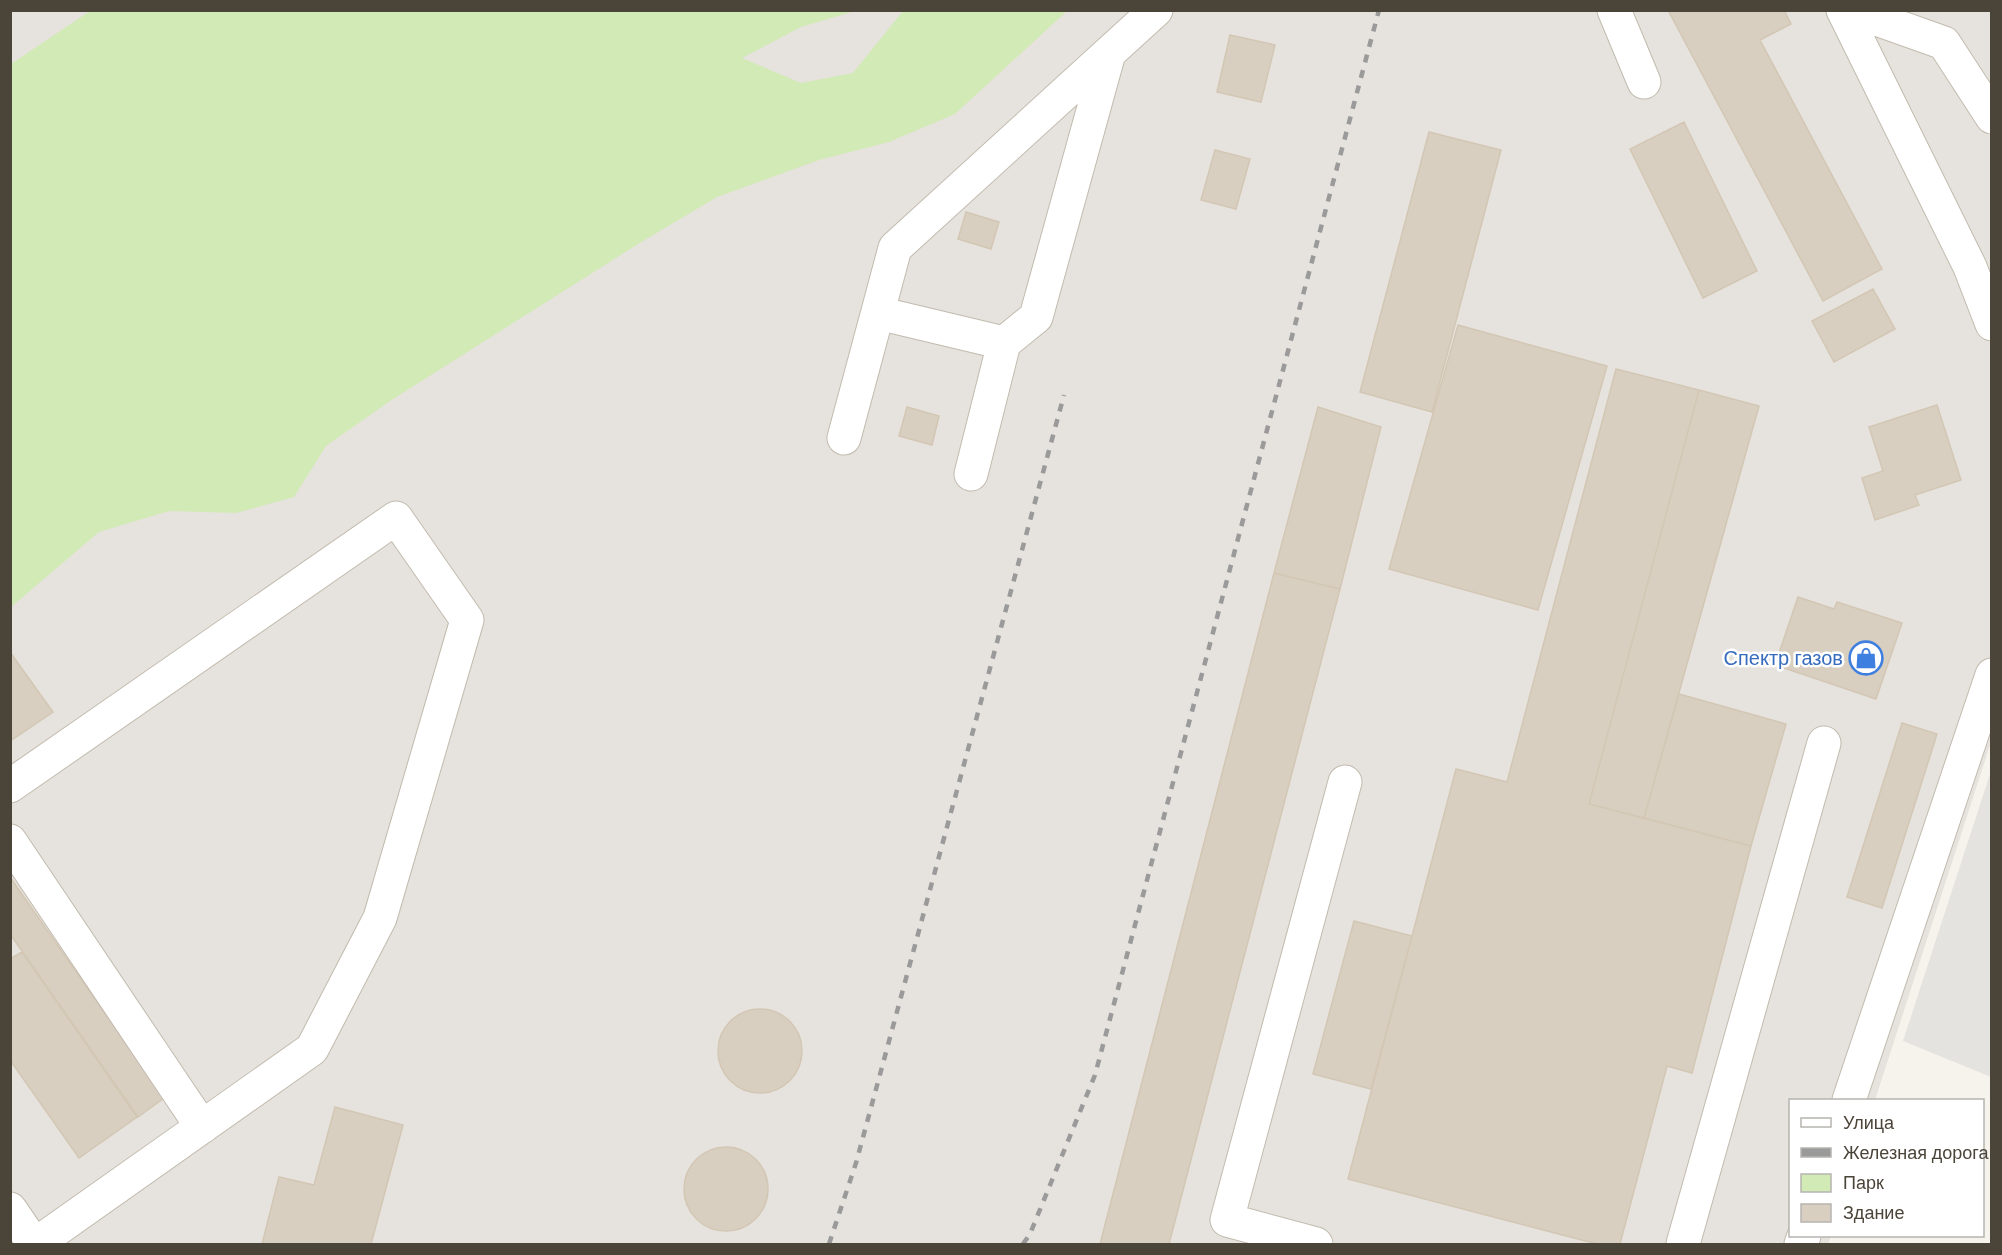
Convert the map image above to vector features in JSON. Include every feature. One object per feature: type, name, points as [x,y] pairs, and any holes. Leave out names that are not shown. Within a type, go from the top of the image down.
[{"type":"lane","points":[[844,438],[895,248],[1156,10]]},
{"type":"lane","points":[[1614,10],[1644,82]]},
{"type":"lane","points":[[1843,10],[1970,267],[1992,324]]},
{"type":"lane","points":[[1851,10],[1944,43],[1992,117]]},
{"type":"lane","points":[[971,474],[1004,343],[1036,317],[1109,53]]},
{"type":"lane","points":[[878,313],[1004,343]]},
{"type":"lane","points":[[10,786],[396,518],[467,620],[380,918],[312,1049],[35,1245],[10,1209]]},
{"type":"lane","points":[[1850,1099],[1992,675]]},
{"type":"lane","points":[[1683,1245],[1824,743]]},
{"type":"lane","points":[[1316,1245],[1227,1220],[1345,782]]},
{"type":"lane","points":[[10,841],[202,1127]]},
{"type":"shaded area","points":[[10,11],[1991,11],[1991,742],[1875,1099],[1789,1099],[1789,1237],[1831,1237],[1828,1244],[11,1244]]},
{"type":"shaded area","points":[[1991,771],[1991,1077],[1903,1041]]},
{"type":"green space","points":[[90,11],[855,11],[801,27],[742,58],[801,83],[853,73],[903,11],[1067,11],[955,114],[889,142],[819,160],[717,197],[638,244],[390,401],[326,446],[294,497],[236,513],[169,511],[99,532],[11,607],[11,64]]},
{"type":"building","points":[[1668,10],[1784,10],[1791,24],[1760,40],[1882,269],[1823,301]]},
{"type":"building","points":[[1230,35],[1275,45],[1261,102],[1217,92]]},
{"type":"building","points":[[1684,122],[1757,271],[1703,298],[1630,149]]},
{"type":"building","points":[[1429,132],[1501,150],[1432,412],[1360,392]]},
{"type":"building","points":[[1215,150],[1250,159],[1236,209],[1201,200]]},
{"type":"building","points":[[966,212],[999,222],[991,249],[958,239]]},
{"type":"building","points":[[1873,289],[1895,329],[1834,362],[1812,321]]},
{"type":"building","points":[[1458,325],[1607,366],[1538,610],[1389,569]]},
{"type":"building","points":[[1616,369],[1699,390],[1589,804],[1751,846],[1692,1073],[1667,1066],[1620,1244],[1597,1244],[1348,1179],[1456,769],[1507,782]]},
{"type":"building","points":[[1699,390],[1759,406],[1644,818],[1589,804]]},
{"type":"building","points":[[1937,405],[1961,480],[1915,495],[1919,505],[1875,520],[1862,478],[1883,471],[1869,427]]},
{"type":"building","points":[[907,407],[939,416],[932,445],[899,436]]},
{"type":"building","points":[[1318,407],[1381,427],[1340,589],[1274,573]]},
{"type":"building","points":[[1274,573],[1340,589],[1169,1244],[1100,1244]]},
{"type":"building","points":[[1798,597],[1834,609],[1837,602],[1902,623],[1876,699],[1775,665]]},
{"type":"building","points":[[10,652],[53,712],[10,741]]},
{"type":"building","points":[[1679,694],[1786,724],[1751,846],[1644,818]]},
{"type":"building","points":[[1902,723],[1937,734],[1882,908],[1847,897]]},
{"type":"building","points":[[10,877],[164,1098],[138,1117],[10,934]]},
{"type":"building","points":[[1354,921],[1412,936],[1371,1089],[1313,1074]]},
{"type":"building","points":[[22,952],[137,1117],[79,1158],[10,1060],[10,959]]},
{"type":"building","points":[[760,1009],[783,1016],[795,1028],[802,1051],[795,1074],[783,1086],[760,1093],[737,1086],[725,1074],[718,1051],[725,1028],[737,1016]]},
{"type":"building","points":[[335,1107],[403,1125],[371,1244],[262,1244],[279,1177],[314,1185]]},
{"type":"building","points":[[726,1147],[749,1154],[761,1166],[768,1189],[761,1212],[749,1224],[726,1231],[703,1224],[691,1212],[684,1189],[691,1166],[703,1154]]},
{"type":"railway","points":[[1023,1244],[1030,1234],[1095,1075],[1379,10]]},
{"type":"railway","points":[[829,1244],[856,1163],[1064,395]]},
{"type":"place","name":"Спектр газов","points":[[1866,658]]}]
